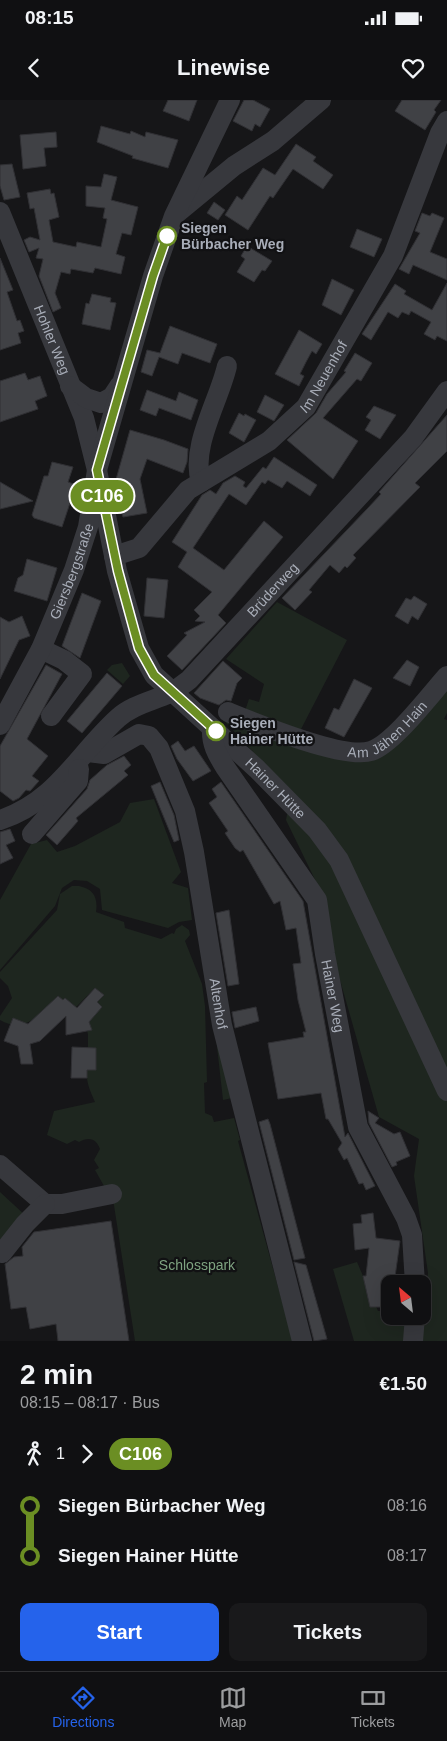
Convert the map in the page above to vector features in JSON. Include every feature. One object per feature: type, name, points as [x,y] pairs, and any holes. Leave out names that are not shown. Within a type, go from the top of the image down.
[{"type":"street","name":"Giersbergstraße","points":[[0,725],[41,649],[74,570],[88,527],[97,470],[153,276],[174,216],[230,100]]},
{"type":"street","points":[[174,216],[234,166],[273,141],[321,100]]},
{"type":"street","name":"Im Neuenhof","points":[[116,564],[146,542],[177,501],[188,490],[282,432],[301,414],[317,392],[393,256],[440,133],[447,121]]},
{"type":"street","points":[[201,158],[222,167],[234,166]]},
{"type":"street","name":"Hohler Weg","points":[[0,212],[84,418],[97,470]]},
{"type":"street","points":[[201,482],[198,471],[206,426],[221,391],[227,366]]},
{"type":"street","points":[[70,385],[86,398],[101,403],[112,397],[125,376]]},
{"type":"street","name":"Brüderweg","points":[[0,820],[32,805],[84,757],[119,717],[172,692],[189,680],[414,438],[447,391]]},
{"type":"street","name":"Hainer Hütte","points":[[97,470],[116,564],[139,648],[154,675],[257,769],[317,830],[339,860],[447,1091]]},
{"type":"street","points":[[74,570],[79,562],[98,554],[106,556],[116,564]]},
{"type":"street","points":[[41,649],[64,660],[82,674],[51,716]]},
{"type":"street","name":"Am Jähen Hain","points":[[228,712],[280,734],[357,753],[371,752],[396,733],[447,676]]},
{"type":"street","name":"Hainer Weg","points":[[212,728],[214,749],[317,900],[325,954],[358,1128],[406,1218],[412,1235],[414,1275]]},
{"type":"street","name":"Altenhof","points":[[84,757],[104,754],[139,734],[149,736],[159,748],[184,811],[194,852],[222,1025],[302,1341]]},
{"type":"street","name":"Brüderweg","points":[[32,834],[78,781],[84,757]]},
{"type":"street","points":[[0,1165],[46,1204],[62,1204],[112,1194]]},
{"type":"street","points":[[10,1249],[46,1204]]},
{"type":"green space","points":[[277,602],[347,640],[299,733],[370,753],[447,666],[447,713],[444,719],[447,720],[447,1341],[422,1341],[423,1325],[431,1325],[431,1275],[428,1275],[414,1176],[419,1139],[379,1117],[338,973],[322,894],[286,820],[291,793],[218,714],[244,714],[249,699],[259,702],[264,684],[226,659]]},
{"type":"green space","points":[[122,663],[130,676],[123,684],[107,670],[112,665]]},
{"type":"green space","points":[[154,799],[181,872],[172,883],[188,888],[192,920],[179,922],[168,928],[102,910],[100,889],[87,881],[74,880],[62,888],[55,906],[0,970],[0,900],[31,844],[47,840],[57,852],[75,846],[120,822],[130,803]]},
{"type":"green space","name":"Schlosspark","points":[[72,886],[88,889],[94,895],[96,912],[124,922],[125,928],[161,939],[172,933],[174,934],[176,929],[182,925],[189,930],[190,935],[185,941],[202,984],[205,1006],[207,1082],[204,1083],[205,1113],[212,1116],[214,1122],[234,1118],[240,1140],[238,1141],[293,1341],[135,1341],[111,1186],[104,1186],[95,1170],[99,1168],[94,1160],[100,1149],[91,1140],[86,1139],[79,1142],[75,1140],[67,1144],[47,1135],[54,1111],[95,1102],[87,1079],[87,1070],[96,1070],[96,1048],[88,1048],[85,1019],[102,1007],[97,1002],[104,995],[95,988],[76,1007],[65,998],[63,1000],[58,996],[39,1015],[25,1023],[18,1025],[9,1024],[0,1020],[0,1016],[12,998],[8,986],[0,978],[0,972],[57,910],[60,894]]},
{"type":"green space","points":[[216,1038],[232,1098],[223,1100]]},
{"type":"green space","points":[[0,1192],[26,1216],[0,1246]]},
{"type":"green space","points":[[357,1262],[378,1311],[381,1311],[381,1325],[411,1325],[408,1341],[354,1341],[333,1269]]},
{"type":"building","points":[[168,100],[197,100],[189,121],[163,111]]},
{"type":"building","points":[[244,100],[253,100],[270,109],[260,127],[255,124],[252,131],[233,121]]},
{"type":"building","points":[[402,100],[441,100],[425,130],[395,111]]},
{"type":"building","points":[[101,126],[130,134],[131,131],[145,137],[146,132],[178,140],[168,168],[132,158],[133,156],[97,142]]},
{"type":"building","points":[[56,132],[57,147],[44,148],[46,166],[23,169],[20,135]]},
{"type":"building","points":[[296,144],[316,157],[313,161],[333,175],[323,189],[293,169],[273,198],[270,196],[248,230],[225,215],[237,196],[242,200],[263,168],[275,175]]},
{"type":"building","points":[[12,164],[20,197],[4,200],[0,186],[0,165]]},
{"type":"building","points":[[104,174],[117,177],[111,200],[138,207],[131,235],[122,233],[116,254],[125,257],[121,274],[95,268],[93,273],[71,269],[70,274],[61,272],[55,293],[61,308],[53,312],[39,276],[43,259],[36,258],[39,248],[29,252],[24,240],[30,237],[40,240],[34,208],[30,209],[27,193],[50,189],[51,194],[54,193],[59,217],[49,220],[53,242],[76,247],[77,242],[101,247],[107,219],[103,218],[105,208],[86,206],[86,186],[101,187]]},
{"type":"building","points":[[214,202],[225,210],[218,220],[207,213]]},
{"type":"building","points":[[422,213],[430,216],[432,213],[444,218],[430,252],[447,259],[447,280],[413,265],[409,274],[399,269],[420,233],[415,231]]},
{"type":"building","points":[[357,229],[382,239],[374,257],[350,247]]},
{"type":"building","points":[[247,246],[272,261],[265,271],[262,270],[254,282],[237,272],[245,259],[241,256]]},
{"type":"building","points":[[0,258],[13,290],[7,292],[17,321],[20,320],[24,331],[18,333],[21,343],[0,350]]},
{"type":"building","points":[[332,279],[354,290],[341,315],[322,305]]},
{"type":"building","points":[[447,283],[447,341],[437,336],[435,340],[424,334],[431,322],[411,311],[409,315],[402,312],[398,318],[388,312],[371,340],[362,334],[395,284],[406,291],[404,294],[432,310]]},
{"type":"building","points":[[92,294],[111,298],[110,302],[116,303],[110,330],[82,324],[86,303],[89,304]]},
{"type":"building","points":[[170,326],[217,344],[210,363],[182,353],[178,364],[159,357],[152,376],[141,372],[147,350],[160,353]]},
{"type":"building","points":[[299,330],[322,344],[316,354],[312,351],[300,374],[304,376],[299,386],[275,374]]},
{"type":"building","points":[[355,353],[372,363],[361,381],[357,379],[323,418],[358,441],[333,479],[287,440],[316,413],[327,394],[346,372],[344,371]]},
{"type":"building","points":[[25,373],[28,380],[40,376],[47,396],[35,401],[38,409],[0,422],[0,381]]},
{"type":"building","points":[[147,390],[176,401],[179,392],[198,400],[191,420],[159,408],[156,416],[140,410]]},
{"type":"building","points":[[265,395],[284,405],[274,421],[257,412]]},
{"type":"building","points":[[374,406],[396,415],[380,439],[365,430],[371,420],[366,417]]},
{"type":"building","points":[[239,413],[256,420],[244,442],[229,433]]},
{"type":"building","points":[[447,415],[447,451],[415,483],[420,487],[353,555],[356,558],[347,568],[345,566],[339,573],[330,565],[309,590],[312,592],[295,610],[282,598],[381,494],[379,492]]},
{"type":"building","points":[[130,430],[188,449],[187,462],[183,473],[147,459],[140,479],[147,513],[123,517],[115,483]]},
{"type":"building","points":[[274,457],[317,485],[310,496],[287,481],[282,488],[268,480],[265,484],[262,482],[246,505],[229,494],[193,548],[224,570],[264,521],[283,537],[218,615],[226,623],[182,670],[167,656],[187,635],[184,633],[205,622],[195,621],[200,616],[194,610],[212,592],[178,567],[187,552],[172,542],[202,495],[210,490],[216,494],[223,483],[235,476],[245,482],[243,486],[246,488],[263,467],[266,469]]},
{"type":"building","points":[[52,462],[73,467],[68,482],[76,485],[62,527],[34,518],[32,515],[44,476],[48,476]]},
{"type":"building","points":[[0,482],[33,501],[0,509]]},
{"type":"building","points":[[27,559],[57,568],[47,601],[14,591],[18,578],[23,575]]},
{"type":"building","points":[[147,578],[168,580],[164,618],[144,616]]},
{"type":"building","points":[[82,593],[101,601],[80,658],[62,646]]},
{"type":"building","points":[[414,596],[427,604],[418,620],[412,616],[408,624],[395,616],[406,598],[411,600]]},
{"type":"building","points":[[22,616],[30,636],[19,640],[0,679],[0,617],[9,622]]},
{"type":"building","points":[[407,660],[419,667],[410,686],[393,678]]},
{"type":"building","points":[[223,661],[242,678],[237,683],[231,701],[226,700],[219,705],[200,698],[194,693]]},
{"type":"building","points":[[46,665],[62,674],[27,739],[48,756],[32,776],[39,781],[30,791],[26,790],[19,798],[13,801],[0,791],[0,746]]},
{"type":"building","points":[[107,673],[122,686],[82,733],[67,721]]},
{"type":"building","points":[[354,679],[372,688],[344,737],[325,728],[334,708],[339,710]]},
{"type":"building","points":[[178,741],[185,751],[194,746],[211,771],[193,781],[177,759],[171,746]]},
{"type":"building","points":[[124,756],[131,765],[124,771],[128,775],[76,818],[78,821],[57,845],[46,835],[87,789],[90,780],[107,765]]},
{"type":"building","points":[[160,782],[174,815],[179,840],[174,842],[151,786]]},
{"type":"building","points":[[221,782],[303,901],[345,1137],[348,1133],[375,1186],[366,1190],[363,1183],[359,1184],[347,1158],[344,1160],[338,1149],[342,1143],[328,1119],[326,1119],[321,1093],[278,1099],[268,1043],[304,1037],[303,1032],[306,1032],[298,1000],[293,964],[301,963],[296,928],[286,930],[280,901],[274,904],[243,850],[240,852],[235,848],[225,833],[228,831],[209,803],[217,797],[212,789]]},
{"type":"building","points":[[10,829],[15,841],[6,845],[13,858],[0,864],[0,832]]},
{"type":"building","points":[[229,910],[239,984],[228,986],[216,913]]},
{"type":"building","points":[[95,988],[104,995],[97,1002],[102,1007],[89,1022],[92,1030],[66,1035],[66,1016],[40,1041],[30,1044],[33,1064],[21,1064],[18,1046],[4,1041],[13,1018],[28,1024],[58,996],[63,1000],[65,998],[77,1008]]},
{"type":"building","points":[[256,1007],[259,1021],[235,1028],[232,1012]]},
{"type":"building","points":[[72,1047],[96,1048],[96,1070],[87,1070],[87,1078],[71,1078]]},
{"type":"building","points":[[368,1111],[379,1118],[375,1123],[394,1134],[400,1132],[410,1156],[396,1162],[397,1165],[392,1167],[369,1123]]},
{"type":"building","points":[[268,1119],[305,1258],[294,1260],[259,1122]]},
{"type":"building","points":[[373,1213],[376,1238],[400,1241],[395,1275],[381,1275],[381,1307],[370,1307],[363,1276],[366,1276],[369,1248],[355,1250],[353,1224],[362,1223],[361,1215]]},
{"type":"building","points":[[111,1221],[129,1341],[58,1341],[56,1324],[30,1329],[26,1307],[11,1309],[5,1264],[14,1257],[23,1256],[22,1247],[34,1232]]},
{"type":"building","points":[[294,1262],[306,1265],[327,1339],[314,1341]]},
{"type":"bus line","name":"C106","points":[[167,236],[153,276],[97,470],[118,571],[139,648],[154,675],[216,731]]},
{"type":"place","name":"Siegen Bürbacher Weg","points":[[167,236]]},
{"type":"place","name":"Siegen Hainer Hütte","points":[[216,731]]}]
